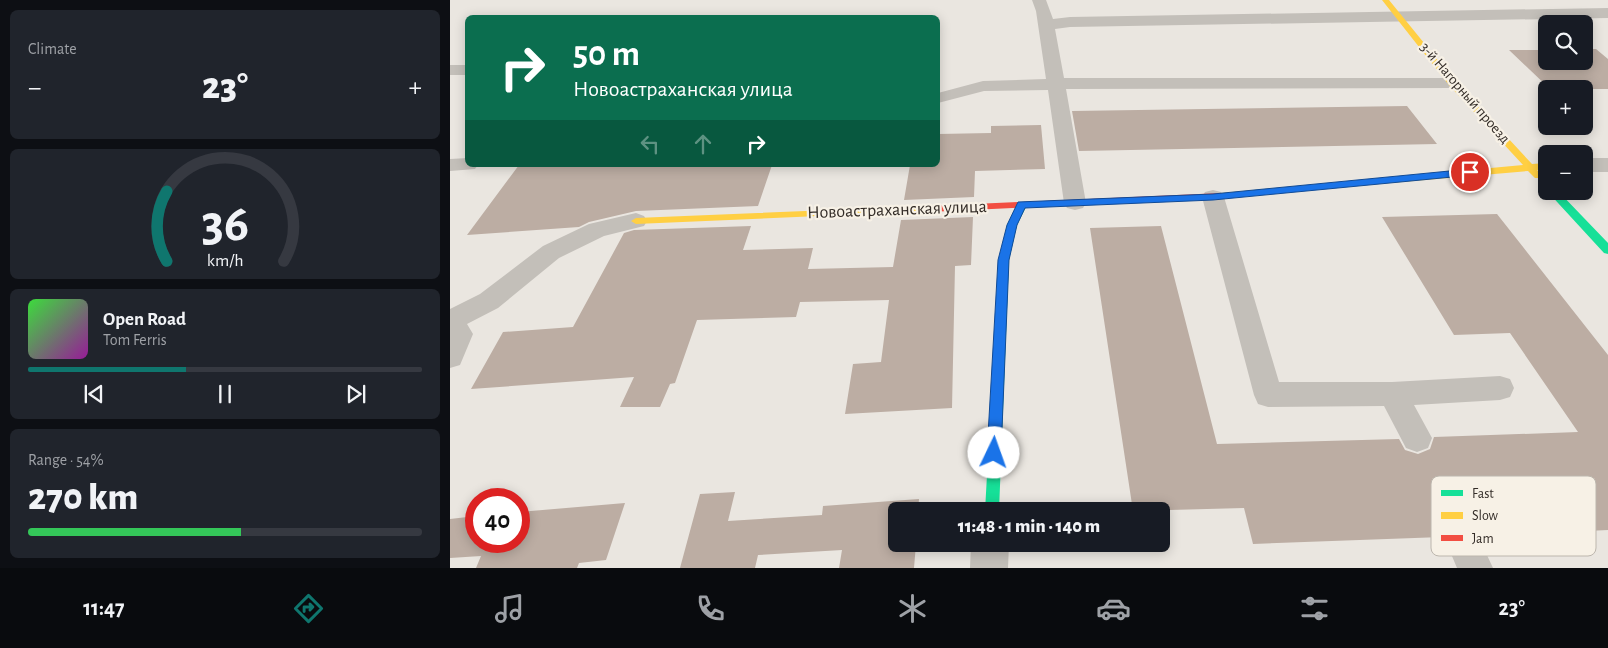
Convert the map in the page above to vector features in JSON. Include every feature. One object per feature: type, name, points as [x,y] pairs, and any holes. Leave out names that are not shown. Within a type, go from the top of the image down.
[{"type":"street","name":"3-й Нагорный проезд","points":[[1385,0],[1452,83],[1538,177]]},
{"type":"street","points":[[1593,165],[1608,165]]},
{"type":"street","name":"Новоастраханская улица","points":[[636,221],[1213,197],[1538,166]]},
{"type":"street","points":[[1561,200],[1608,250]]},
{"type":"street","points":[[992,502],[1004,260],[1012,225],[1022,205]]},
{"type":"street","points":[[989,568],[990,552]]},
{"type":"lane","points":[[1039,0],[1044,11],[1075,203]]},
{"type":"lane","points":[[1046,25],[1070,22],[1401,18],[1608,13]]},
{"type":"lane","points":[[450,70],[465,70]]},
{"type":"lane","points":[[940,97],[983,86],[1056,84],[1452,83]]},
{"type":"lane","points":[[450,165],[465,164]]},
{"type":"lane","points":[[1213,197],[1268,395],[1392,394],[1500,388]]},
{"type":"lane","points":[[450,357],[460,334],[450,320],[489,301],[551,252],[597,230],[636,221]]},
{"type":"lane","points":[[1392,394],[1417,438]]},
{"type":"lane","points":[[1470,556],[1475,568]]},
{"type":"building","points":[[1593,49],[1596,49],[1608,59],[1608,89],[1593,89],[1593,80],[1541,80],[1509,50],[1538,50],[1538,70],[1593,70]]},
{"type":"building","points":[[1407,106],[1437,144],[1079,151],[1072,111]]},
{"type":"building","points":[[1041,125],[1045,169],[975,171],[974,197],[904,200],[910,167],[940,167],[940,134],[991,133],[991,126]]},
{"type":"building","points":[[518,167],[771,167],[758,206],[636,211],[589,222],[579,227],[467,235]]},
{"type":"building","points":[[1497,214],[1608,355],[1608,530],[1596,531],[1596,476],[1431,476],[1431,537],[1253,544],[1244,508],[1170,510],[1170,502],[1132,502],[1090,228],[1161,226],[1217,444],[1399,439],[1405,450],[1418,454],[1430,449],[1434,437],[1578,432],[1510,333],[1454,335],[1382,217]]},
{"type":"building","points":[[973,217],[971,265],[955,266],[952,408],[845,414],[853,364],[881,362],[889,300],[800,302],[796,317],[697,320],[675,383],[670,384],[660,407],[620,407],[634,377],[471,389],[503,332],[573,327],[624,233],[634,230],[751,226],[743,250],[813,248],[808,269],[893,267],[901,220]]},
{"type":"building","points":[[735,492],[728,521],[822,515],[823,506],[919,499],[919,502],[888,502],[888,552],[915,552],[914,568],[839,568],[842,550],[758,555],[755,568],[680,568],[700,494]]},
{"type":"building","points":[[625,503],[606,560],[579,563],[577,568],[476,568],[481,556],[450,558],[450,519],[465,517],[465,553],[530,553],[530,511]]},
{"type":"traffic: fast","points":[[1561,200],[1608,250]]},
{"type":"traffic: fast","points":[[992,502],[1004,260],[1012,225],[1022,205]]},
{"type":"traffic: slow","points":[[1385,0],[1452,83],[1538,176]]},
{"type":"traffic: slow","points":[[1221,196],[1538,167]]},
{"type":"traffic: slow","points":[[636,221],[929,209]]},
{"type":"traffic: jam","points":[[929,209],[1221,196]]},
{"type":"route","points":[[994,453],[1004,260],[1012,225],[1022,205],[1213,197],[1470,172]]}]
